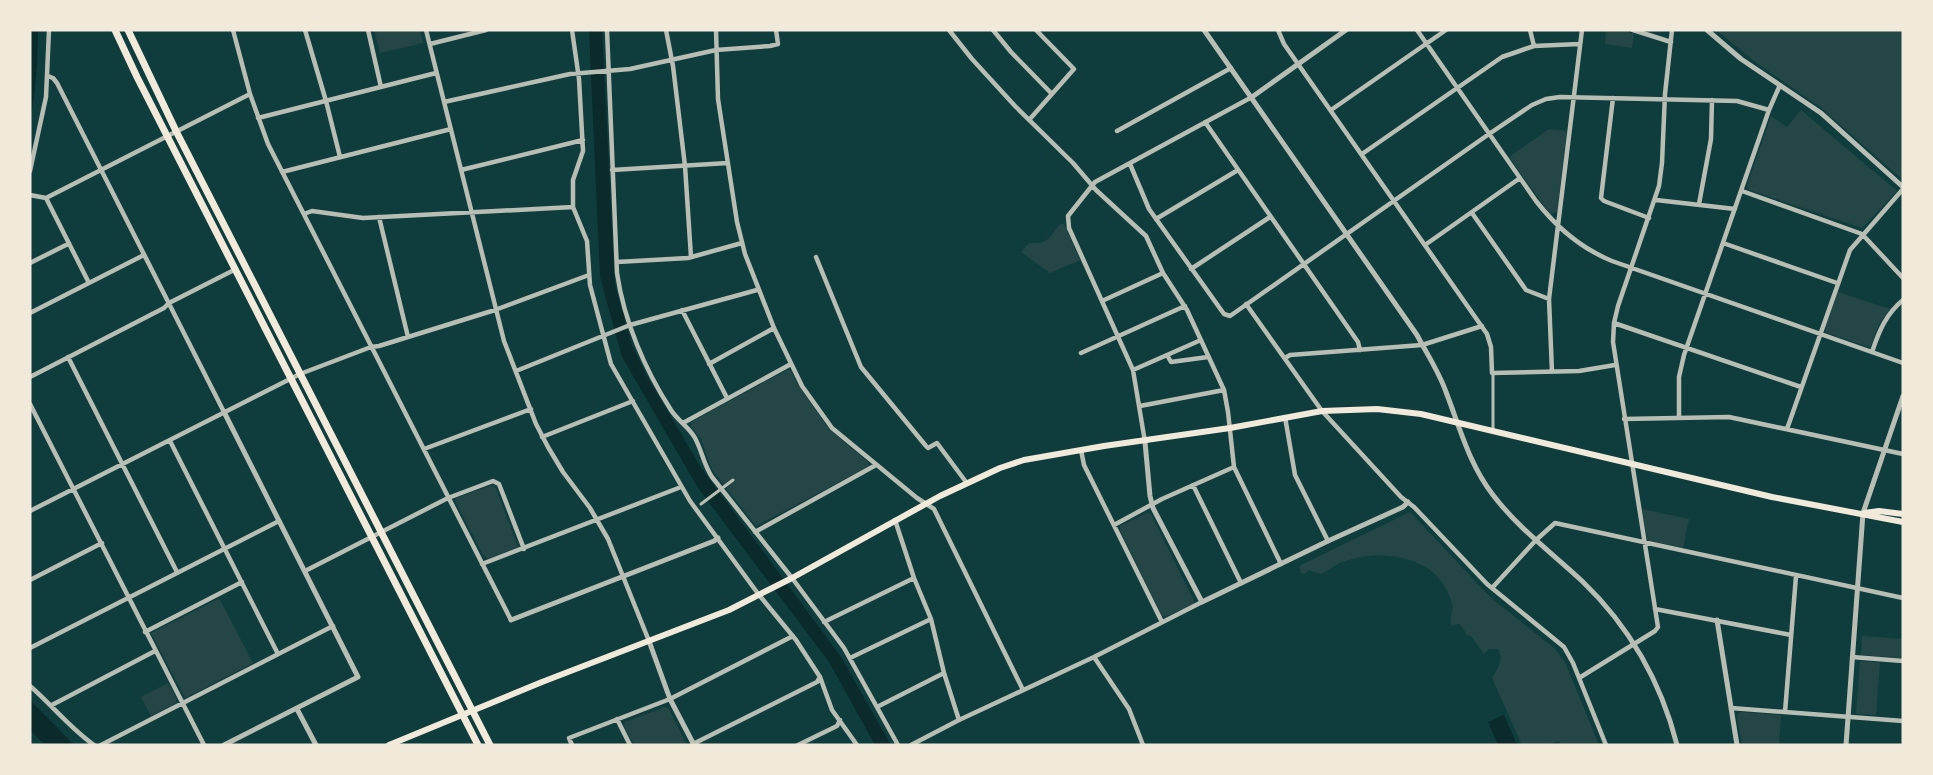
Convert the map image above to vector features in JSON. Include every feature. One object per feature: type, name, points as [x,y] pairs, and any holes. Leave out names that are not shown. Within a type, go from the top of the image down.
[{"type":"highway","points":[[115,30],[478,745]]},
{"type":"highway","points":[[128,30],[300,374],[490,745]]},
{"type":"main road","points":[[389,745],[472,710],[729,610],[966,482],[1024,460],[1145,442],[1322,411],[1395,410],[1456,421],[1813,506],[1863,513],[1878,519],[1903,522]]},
{"type":"main road","points":[[1863,513],[1879,511],[1903,514]]},
{"type":"street","points":[[30,171],[43,114],[48,76],[49,30]]},
{"type":"street","points":[[233,30],[258,118],[282,172],[511,620],[718,538]]},
{"type":"street","points":[[305,30],[340,157]]},
{"type":"street","points":[[368,30],[381,87]]},
{"type":"street","points":[[426,30],[495,310],[516,371],[542,437],[608,540],[670,699],[693,745],[817,682],[820,677]]},
{"type":"street","points":[[430,44],[486,30]]},
{"type":"street","points":[[572,30],[579,73],[583,140],[583,152],[573,180],[573,207],[587,239],[591,290],[612,366],[681,487],[759,595],[793,636],[820,677],[832,710],[857,745]]},
{"type":"street","points":[[607,30],[606,71],[617,262],[620,290],[637,346],[671,410],[697,440],[706,467],[720,490],[755,532],[850,658],[898,745]]},
{"type":"street","points":[[666,30],[685,166],[691,257]]},
{"type":"street","points":[[716,30],[718,99],[742,243],[758,290],[790,364],[802,386],[832,428],[917,498],[927,503],[937,514],[1023,690]]},
{"type":"street","points":[[444,102],[579,73],[630,69],[716,50],[778,44],[776,30]]},
{"type":"street","points":[[949,30],[993,83],[1091,185],[1146,236],[1162,273],[1185,306],[1224,390],[1234,467],[1281,564]]},
{"type":"street","points":[[993,30],[1052,94]]},
{"type":"street","points":[[1029,120],[1074,69],[1036,30]]},
{"type":"street","points":[[1204,30],[1422,345],[1440,377],[1468,454],[1485,484],[1503,507],[1595,594],[1634,644],[1664,701],[1677,745]]},
{"type":"street","points":[[1278,30],[1284,44],[1490,340],[1493,374],[1492,430]]},
{"type":"street","points":[[1202,602],[1152,504],[1140,406],[1133,370],[1067,223],[1070,212],[1091,185],[1252,97],[1346,30]]},
{"type":"street","points":[[1417,30],[1547,216],[1591,252],[1903,363]]},
{"type":"street","points":[[1331,110],[1446,30]]},
{"type":"street","points":[[1530,30],[1533,46]]},
{"type":"street","points":[[1552,372],[1549,299],[1581,30]]},
{"type":"street","points":[[1633,30],[1671,42]]},
{"type":"street","points":[[1579,678],[1657,629],[1613,342],[1614,323],[1656,200],[1662,163],[1664,99],[1672,30]]},
{"type":"street","points":[[1707,30],[1728,49],[1821,113],[1903,188],[1850,250],[1787,429]]},
{"type":"street","points":[[1362,154],[1502,57],[1533,46],[1579,44]]},
{"type":"street","points":[[1117,131],[1231,68]]},
{"type":"street","points":[[258,118],[436,73]]},
{"type":"street","points":[[48,76],[55,80],[358,677],[224,745]]},
{"type":"street","points":[[1679,417],[1679,377],[1687,347],[1769,110],[1780,85]]},
{"type":"street","points":[[30,195],[46,198],[250,94]]},
{"type":"street","points":[[1130,164],[1147,205],[1156,219],[1226,315],[1230,316],[1489,134],[1532,105],[1546,99],[1574,96],[1712,100],[1743,102],[1769,110]]},
{"type":"street","points":[[1613,98],[1601,198],[1649,218]]},
{"type":"street","points":[[1699,204],[1711,139],[1712,100]]},
{"type":"street","points":[[1205,122],[1358,342],[1360,350]]},
{"type":"street","points":[[282,172],[451,129]]},
{"type":"street","points":[[461,170],[583,140]]},
{"type":"street","points":[[612,170],[728,163]]},
{"type":"street","points":[[1156,219],[1238,170]]},
{"type":"street","points":[[1425,245],[1520,178]]},
{"type":"street","points":[[1742,190],[1862,234],[1903,278]]},
{"type":"street","points":[[46,198],[89,283]]},
{"type":"street","points":[[1656,200],[1735,209]]},
{"type":"street","points":[[304,214],[312,212],[359,218],[573,207]]},
{"type":"street","points":[[1472,213],[1526,290],[1549,299]]},
{"type":"street","points":[[379,217],[408,337]]},
{"type":"street","points":[[1191,269],[1270,217]]},
{"type":"street","points":[[617,262],[691,257],[742,243]]},
{"type":"street","points":[[1723,243],[1837,283]]},
{"type":"street","points":[[30,263],[68,244]]},
{"type":"street","points":[[30,313],[144,255]]},
{"type":"street","points":[[816,257],[861,367],[926,446],[928,448],[937,443],[966,482]]},
{"type":"street","points":[[30,376],[236,269]]},
{"type":"street","points":[[1102,301],[1162,273]]},
{"type":"street","points":[[30,511],[300,374],[371,346],[379,346],[495,310],[589,275]]},
{"type":"street","points":[[516,371],[630,325],[758,290]]},
{"type":"street","points":[[1872,352],[1881,325],[1887,315],[1903,300]]},
{"type":"street","points":[[1246,304],[1322,411],[1401,497],[1492,588],[1559,642],[1569,655],[1606,745]]},
{"type":"street","points":[[1081,353],[1185,306]]},
{"type":"street","points":[[682,310],[727,398]]},
{"type":"street","points":[[1614,323],[1801,387]]},
{"type":"street","points":[[1285,358],[1422,345],[1482,326]]},
{"type":"street","points":[[709,364],[774,328]]},
{"type":"street","points":[[1133,370],[1201,340]]},
{"type":"street","points":[[1167,355],[1171,362],[1208,357]]},
{"type":"street","points":[[68,357],[177,572]]},
{"type":"street","points":[[683,423],[790,364]]},
{"type":"street","points":[[1493,374],[1579,371],[1615,365]]},
{"type":"street","points":[[1140,406],[1224,390]]},
{"type":"street","points":[[1846,745],[1863,513],[1903,396]]},
{"type":"street","points":[[542,437],[633,401]]},
{"type":"street","points":[[30,404],[204,745]]},
{"type":"street","points":[[424,449],[531,409]]},
{"type":"street","points":[[1285,417],[1295,475],[1328,541]]},
{"type":"street","points":[[1624,420],[1729,417],[1903,454]]},
{"type":"street","points":[[170,441],[279,654]]},
{"type":"street","points":[[1081,450],[1084,465],[1162,622]]},
{"type":"street","points":[[755,532],[876,465]]},
{"type":"street","points":[[1114,525],[1152,504],[1234,467]]},
{"type":"street","points":[[701,504],[733,480]]},
{"type":"street","points":[[305,571],[448,498],[492,481],[496,482],[524,549]]},
{"type":"street","points":[[1193,485],[1241,583]]},
{"type":"street","points":[[482,564],[681,487]]},
{"type":"street","points":[[911,745],[1241,583],[1403,507],[1408,502]]},
{"type":"street","points":[[895,520],[914,578],[932,619],[944,674],[959,720]]},
{"type":"street","points":[[31,646],[279,521]]},
{"type":"street","points":[[1492,588],[1536,540],[1556,523],[1644,544],[1903,598]]},
{"type":"street","points":[[30,580],[102,543]]},
{"type":"street","points":[[1785,712],[1796,576]]},
{"type":"street","points":[[824,622],[914,578]]},
{"type":"street","points":[[145,632],[242,582]]},
{"type":"street","points":[[1655,609],[1791,635]]},
{"type":"street","points":[[850,658],[932,619]]},
{"type":"street","points":[[1717,620],[1737,745]]},
{"type":"street","points":[[101,745],[333,626]]},
{"type":"street","points":[[572,745],[569,738],[670,699],[793,636]]},
{"type":"street","points":[[52,705],[155,651]]},
{"type":"street","points":[[1094,657],[1129,709],[1143,745]]},
{"type":"street","points":[[1852,657],[1903,661]]},
{"type":"street","points":[[877,707],[944,674]]},
{"type":"street","points":[[30,686],[94,745]]},
{"type":"street","points":[[1731,708],[1903,721]]},
{"type":"street","points":[[297,709],[316,745]]},
{"type":"street","points":[[617,719],[630,745]]},
{"type":"street","points":[[798,745],[837,726],[840,720]]},
{"type":"shaded area","points":[[30,30],[38,30],[38,53],[30,120]]},
{"type":"shaded area","points":[[374,30],[420,30],[423,43],[380,53]]},
{"type":"shaded area","points":[[589,30],[602,30],[615,285],[632,345],[648,378],[700,466],[841,657],[891,745],[875,745],[829,662],[698,488],[622,357],[600,277]]},
{"type":"shaded area","points":[[1606,30],[1623,30],[1634,34],[1632,48],[1605,44]]},
{"type":"shaded area","points":[[1716,30],[1903,30],[1903,180],[1820,107],[1758,64]]},
{"type":"shaded area","points":[[1801,110],[1897,191],[1862,228],[1749,190],[1747,185],[1771,116],[1787,127]]},
{"type":"shaded area","points":[[1549,129],[1567,131],[1557,212],[1550,214],[1509,157]]},
{"type":"shaded area","points":[[1060,224],[1064,224],[1080,260],[1050,273],[1021,252],[1029,243],[1048,239]]},
{"type":"shaded area","points":[[1838,292],[1890,309],[1879,324],[1871,346],[1868,347],[1827,333],[1825,329]]},
{"type":"shaded area","points":[[787,370],[791,370],[797,384],[829,429],[868,462],[868,467],[756,526],[712,470],[701,439],[691,427],[691,422]]},
{"type":"shaded area","points":[[492,485],[495,486],[518,547],[488,559],[483,555],[455,501],[456,498]]},
{"type":"shaded area","points":[[1642,509],[1689,519],[1683,548],[1647,539]]},
{"type":"shaded area","points":[[1410,512],[1490,597],[1554,648],[1565,662],[1599,745],[1561,745],[1559,741],[1547,745],[1522,745],[1492,678],[1500,660],[1498,649],[1489,649],[1484,654],[1460,624],[1451,625],[1452,603],[1445,587],[1423,566],[1393,556],[1377,555],[1342,562],[1321,574],[1309,570],[1305,574],[1301,573],[1299,567],[1301,565]]},
{"type":"shaded area","points":[[1147,513],[1151,514],[1194,601],[1193,605],[1164,617],[1120,530],[1120,526]]},
{"type":"shaded area","points":[[218,599],[253,663],[185,698],[151,633]]},
{"type":"shaded area","points":[[1862,636],[1903,639],[1903,652],[1900,658],[1861,655]]},
{"type":"shaded area","points":[[1860,661],[1880,662],[1876,715],[1856,714]]},
{"type":"shaded area","points":[[168,683],[177,699],[176,703],[151,716],[141,697]]},
{"type":"shaded area","points":[[30,700],[74,745],[45,745],[30,730]]},
{"type":"shaded area","points":[[665,707],[669,709],[687,745],[634,745],[624,726],[625,722]]},
{"type":"shaded area","points":[[1739,712],[1781,715],[1779,745],[1742,745],[1737,716]]},
{"type":"shaded area","points":[[1504,715],[1517,745],[1498,745],[1488,722]]}]
